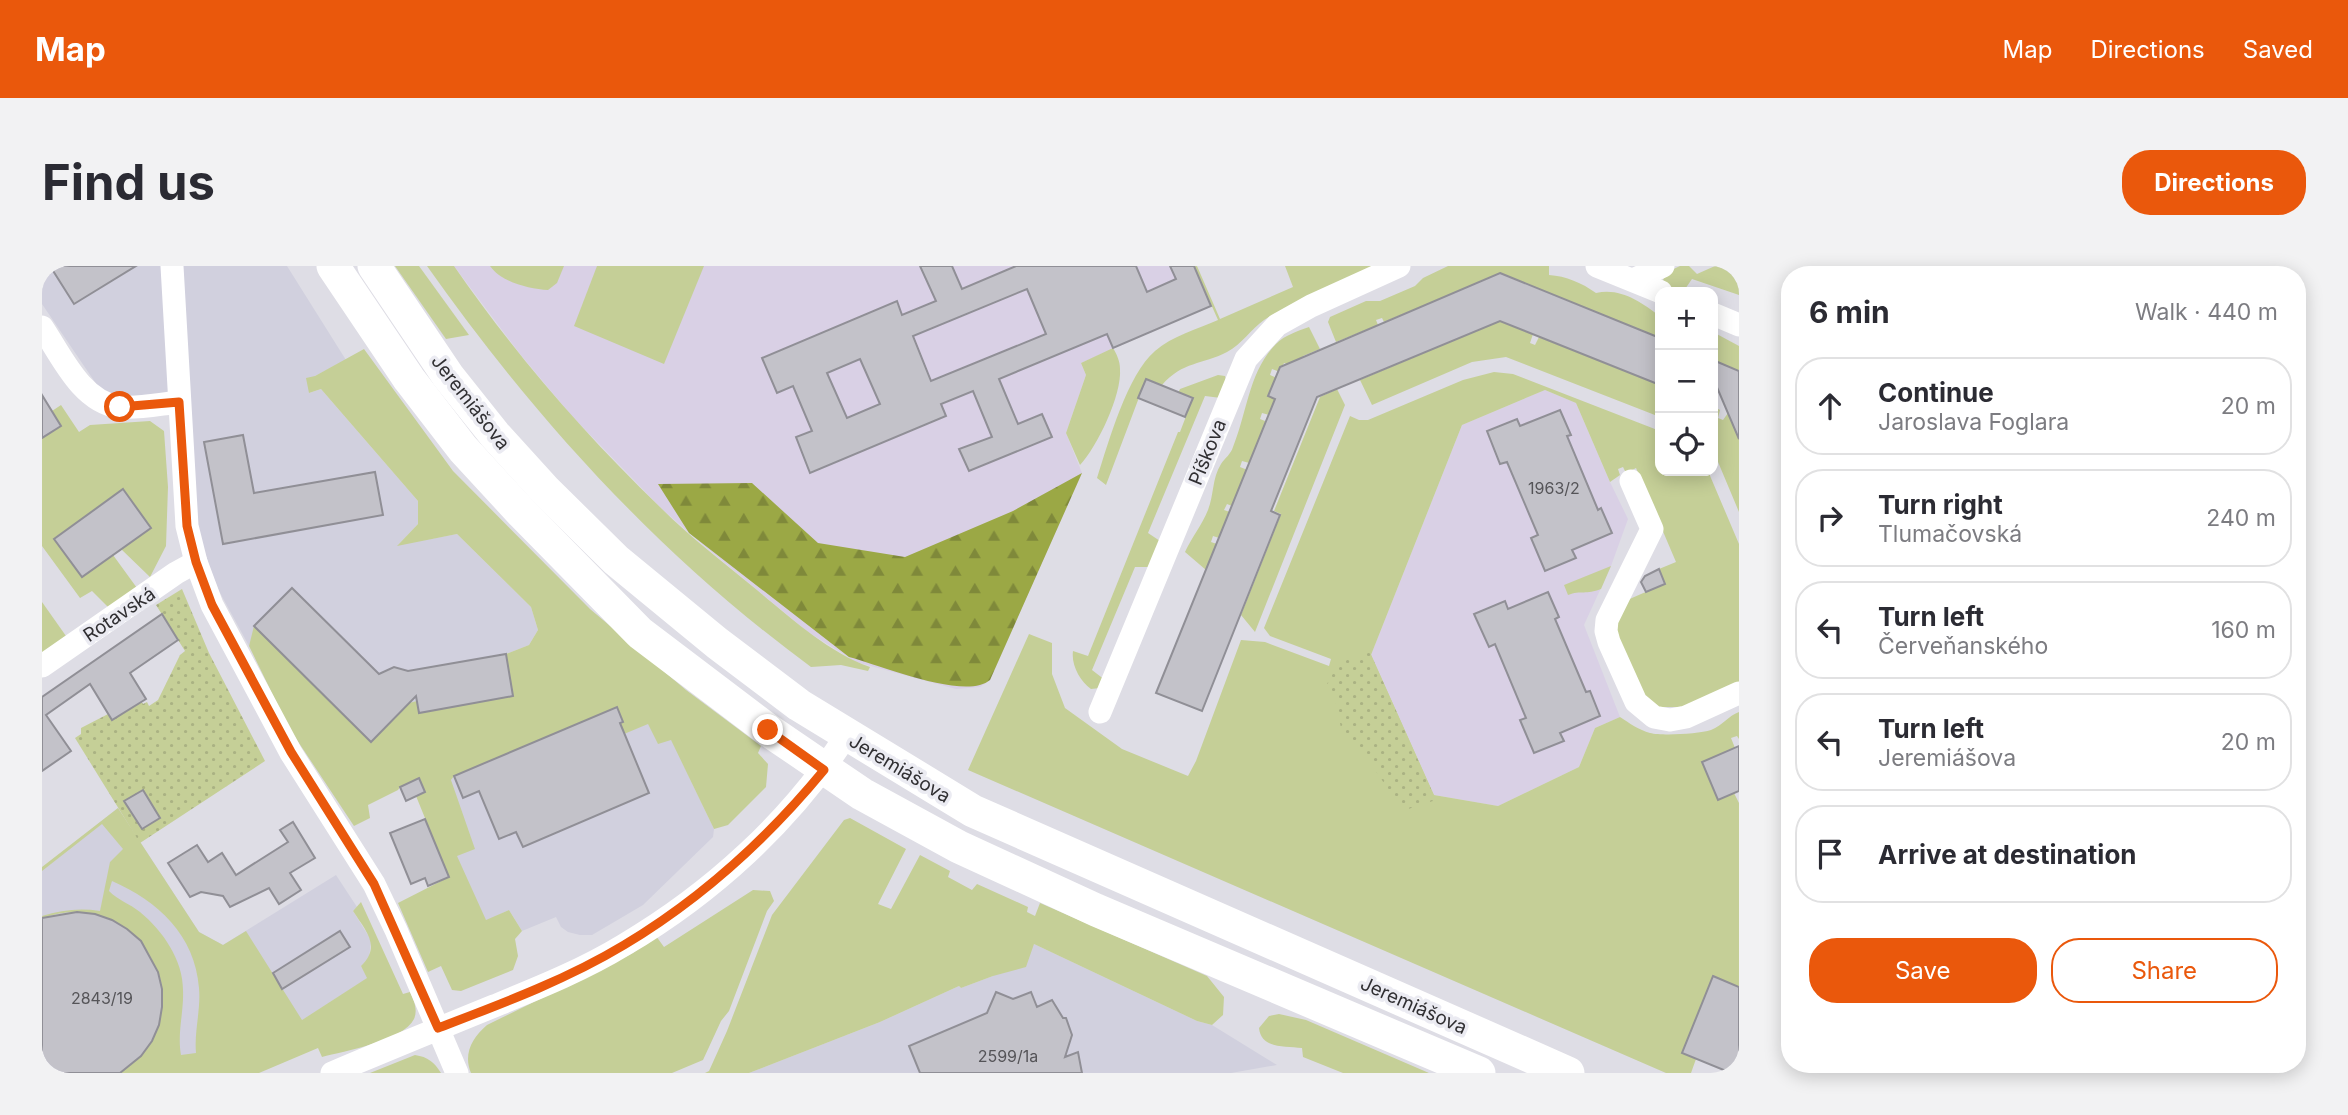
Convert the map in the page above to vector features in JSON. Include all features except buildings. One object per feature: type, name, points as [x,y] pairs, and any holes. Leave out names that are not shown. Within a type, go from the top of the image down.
[{"type":"main road","name":"Jeremiášova","points":[[333,266],[409,379],[463,449],[540,532],[640,633],[824,770],[862,794],[972,853],[1096,910],[1479,1073]]},
{"type":"main road","name":"Jeremiášova","points":[[373,266],[449,376],[495,435],[556,501],[616,560],[717,643],[799,705],[973,811],[1568,1073]]},
{"type":"street","points":[[172,266],[187,526],[196,562],[212,605],[291,752],[374,884],[457,1073]]},
{"type":"street","name":"Píškova","points":[[1100,712],[1245,359],[1277,325],[1311,306],[1399,266]]},
{"type":"street","points":[[1597,266],[1655,289]]},
{"type":"street","points":[[1633,280],[1663,266]]},
{"type":"street","points":[[1718,316],[1739,325]]},
{"type":"street","points":[[42,327],[81,385],[100,399],[120,407],[179,402]]},
{"type":"street","points":[[1632,481],[1652,529],[1610,610],[1606,631],[1636,702],[1654,717],[1670,720],[1686,717],[1739,693]]},
{"type":"street","name":"Rotavská","points":[[42,666],[196,562]]},
{"type":"street","points":[[332,1073],[561,978],[624,946],[728,871],[803,795],[824,770],[846,736]]},
{"type":"shaded area","points":[[42,266],[287,266],[346,360],[315,376],[309,393],[321,389],[418,501],[418,524],[398,545],[457,534],[531,607],[538,630],[529,645],[506,654],[513,696],[419,713],[371,742],[255,627],[249,646],[219,591],[199,530],[193,500],[187,393],[118,396],[101,391],[42,304]]},
{"type":"shaded area","points":[[454,266],[1194,266],[1212,305],[1081,363],[1086,375],[1066,433],[1082,473],[990,680],[980,687],[956,689],[856,662],[808,632],[703,545],[662,509],[571,415],[520,354]]},
{"type":"shaded area","points":[[1545,390],[1576,403],[1628,519],[1611,566],[1584,625],[1620,717],[1595,728],[1579,767],[1498,806],[1434,795],[1371,655],[1462,425]]},
{"type":"shaded area","points":[[617,707],[623,722],[649,724],[671,739],[714,829],[713,837],[643,905],[592,935],[568,932],[561,927],[556,917],[522,931],[509,910],[486,921],[456,856],[451,780],[454,776]]},
{"type":"shaded area","points":[[118,808],[199,932],[223,945],[336,875],[357,907],[353,911],[371,940],[369,959],[361,966],[368,978],[285,1031],[182,1073],[42,1073],[42,868]]},
{"type":"shaded area","points":[[1034,944],[1197,1021],[1212,1025],[1277,1065],[1231,1073],[749,1073],[880,1022],[959,986],[961,988],[993,976]]},
{"type":"green space","points":[[395,266],[419,266],[469,335],[446,339]]},
{"type":"green space","points":[[427,266],[454,266],[551,392],[604,451],[671,518],[797,623],[839,653],[870,667],[868,671],[841,665],[811,667],[702,579],[652,532],[556,431],[468,323]]},
{"type":"green space","points":[[490,266],[564,266],[557,283],[548,290],[516,284]]},
{"type":"green space","points":[[597,266],[704,266],[664,364],[574,326]]},
{"type":"green space","points":[[1194,266],[1197,266],[1220,319],[1293,287],[1285,266],[1382,266],[1278,312],[1259,324],[1232,349],[1185,367],[1162,385],[1146,379],[1106,485],[1097,478],[1120,410],[1145,362],[1169,341],[1218,320]]},
{"type":"green space","points":[[1448,266],[1549,266],[1549,275],[1574,281],[1596,293],[1622,294],[1655,313],[1655,337],[1499,274],[1384,322],[1382,318],[1376,320],[1378,325],[1336,342],[1328,322],[1330,317],[1366,301],[1380,301],[1415,286],[1423,278]]},
{"type":"green space","points":[[1680,266],[1689,266],[1697,274],[1715,266],[1739,266],[1739,295],[1692,279],[1686,287],[1669,287],[1663,280],[1667,272]]},
{"type":"green space","points":[[1499,321],[1533,334],[1530,343],[1535,345],[1539,337],[1655,383],[1655,415],[1506,357],[1472,362],[1372,405],[1360,380]]},
{"type":"green space","points":[[1309,327],[1320,349],[1303,356],[1306,364],[1303,370],[1284,363],[1280,372],[1272,369],[1270,375],[1277,378],[1273,416],[1262,413],[1260,419],[1270,423],[1253,464],[1242,461],[1240,467],[1250,471],[1232,506],[1227,504],[1224,510],[1230,512],[1219,538],[1213,536],[1211,542],[1217,544],[1206,570],[1185,552],[1208,510],[1216,475],[1238,434],[1254,379],[1276,344]]},
{"type":"green space","points":[[1718,335],[1739,346],[1739,371],[1718,362]]},
{"type":"green space","points":[[1113,348],[1120,366],[1117,392],[1101,434],[1080,465],[1066,433],[1086,375],[1081,363]]},
{"type":"green space","points":[[364,349],[453,471],[590,609],[686,690],[761,746],[758,753],[768,764],[766,787],[728,825],[714,829],[671,740],[658,744],[648,724],[624,734],[620,723],[623,721],[617,707],[454,776],[451,780],[475,849],[457,856],[486,920],[509,910],[522,931],[515,939],[518,956],[513,970],[461,991],[452,990],[441,966],[428,972],[398,903],[449,877],[416,796],[425,792],[420,779],[368,805],[370,818],[354,826],[289,728],[249,646],[254,626],[371,742],[409,703],[417,701],[419,713],[513,696],[506,654],[529,645],[538,630],[531,607],[457,534],[397,546],[418,524],[418,501],[321,389],[309,393],[306,378],[315,376]]},
{"type":"green space","points":[[1494,372],[1513,374],[1655,429],[1655,476],[1710,476],[1739,544],[1739,684],[1685,707],[1653,707],[1633,683],[1613,633],[1625,601],[1664,584],[1659,569],[1676,562],[1636,468],[1626,473],[1623,467],[1618,469],[1620,475],[1610,482],[1576,403],[1545,390],[1462,425],[1371,655],[1434,795],[1498,806],[1579,767],[1595,728],[1620,717],[1650,733],[1680,734],[1711,730],[1739,712],[1739,739],[1737,736],[1731,738],[1735,748],[1702,762],[1718,800],[1734,793],[1739,803],[1739,987],[1713,977],[1682,1053],[1696,1059],[1691,1073],[1666,1073],[968,770],[1029,634],[1052,643],[1052,674],[1065,708],[1122,749],[1188,776],[1241,640],[1265,642],[1329,666],[1331,659],[1270,636],[1264,628],[1350,416],[1368,420],[1463,380]]},
{"type":"green space","points":[[1218,375],[1225,376],[1227,384],[1221,398],[1205,396],[1148,533],[1160,541],[1151,567],[1135,567],[1092,670],[1105,680],[1100,688],[1091,689],[1077,672],[1073,651],[1088,656],[1193,398],[1179,392],[1170,411],[1180,389]]},
{"type":"green space","points":[[1337,389],[1345,405],[1255,632],[1241,615],[1281,514],[1274,511],[1320,397]]},
{"type":"green space","points":[[61,405],[79,432],[90,425],[150,421],[164,431],[168,487],[166,546],[150,577],[121,549],[123,489],[54,539],[82,577],[113,555],[137,588],[109,608],[92,591],[80,598],[42,546],[42,438],[61,426],[52,411]]},
{"type":"green space","points":[[1728,413],[1739,439],[1739,512],[1718,462],[1718,418],[1723,420]]},
{"type":"green space","points":[[1082,473],[990,680],[978,685],[962,686],[922,679],[849,657],[689,533],[658,484],[752,483],[818,543],[905,557],[1013,511]]},
{"type":"green space","points":[[1611,566],[1601,589],[1568,595],[1564,585]]},
{"type":"green space","points":[[182,589],[209,653],[265,761],[140,843],[75,738],[81,734],[81,728],[139,698],[143,704],[147,702],[149,706],[158,700],[180,655],[185,651],[156,605]],"holes":[[[143,790],[160,818],[142,829],[125,801]]]},
{"type":"green space","points":[[42,602],[66,636],[42,653]]},
{"type":"green space","points":[[1369,650],[1436,800],[1402,811],[1378,774],[1341,728],[1336,704],[1327,684],[1338,664]]},
{"type":"green space","points":[[118,808],[199,932],[223,945],[246,931],[302,1020],[367,978],[361,966],[367,959],[371,945],[366,931],[353,911],[361,902],[403,994],[410,992],[416,1009],[414,1019],[398,1033],[372,1044],[322,1057],[318,1048],[259,1073],[120,1073],[133,1063],[146,1041],[161,994],[160,976],[146,949],[122,926],[92,914],[75,912],[42,919],[42,916],[71,910],[100,911],[110,862],[123,849],[102,824],[42,871],[42,867]],"holes":[[[112,881],[129,889],[171,922],[190,952],[199,988],[196,1053],[181,1055],[182,979],[170,947],[148,920],[109,891]]]},
{"type":"green space","points":[[850,818],[906,849],[878,904],[891,909],[920,855],[950,871],[948,877],[972,890],[977,884],[1028,907],[1027,912],[1035,916],[1040,903],[1207,976],[1224,997],[1223,1015],[1212,1025],[1197,1021],[1034,944],[1026,967],[961,988],[959,986],[880,1022],[749,1073],[705,1073],[709,1071],[727,1031],[772,915],[844,820]]},
{"type":"green space","points":[[753,890],[770,891],[774,901],[767,911],[729,1011],[721,1021],[703,1060],[672,1073],[471,1073],[468,1059],[470,1047],[487,1025],[633,953],[656,936],[664,947]]},
{"type":"green space","points":[[1279,1014],[1306,1020],[1429,1073],[1343,1073],[1303,1057],[1302,1048],[1275,1045],[1264,1040],[1259,1028],[1269,1016]]},
{"type":"green space","points":[[415,1055],[430,1061],[441,1073],[370,1073]]},
{"type":"route","points":[[120,407],[179,402],[187,526],[196,562],[212,605],[291,752],[374,884],[438,1028],[561,978],[624,946],[728,871],[824,770],[768,730]]}]
